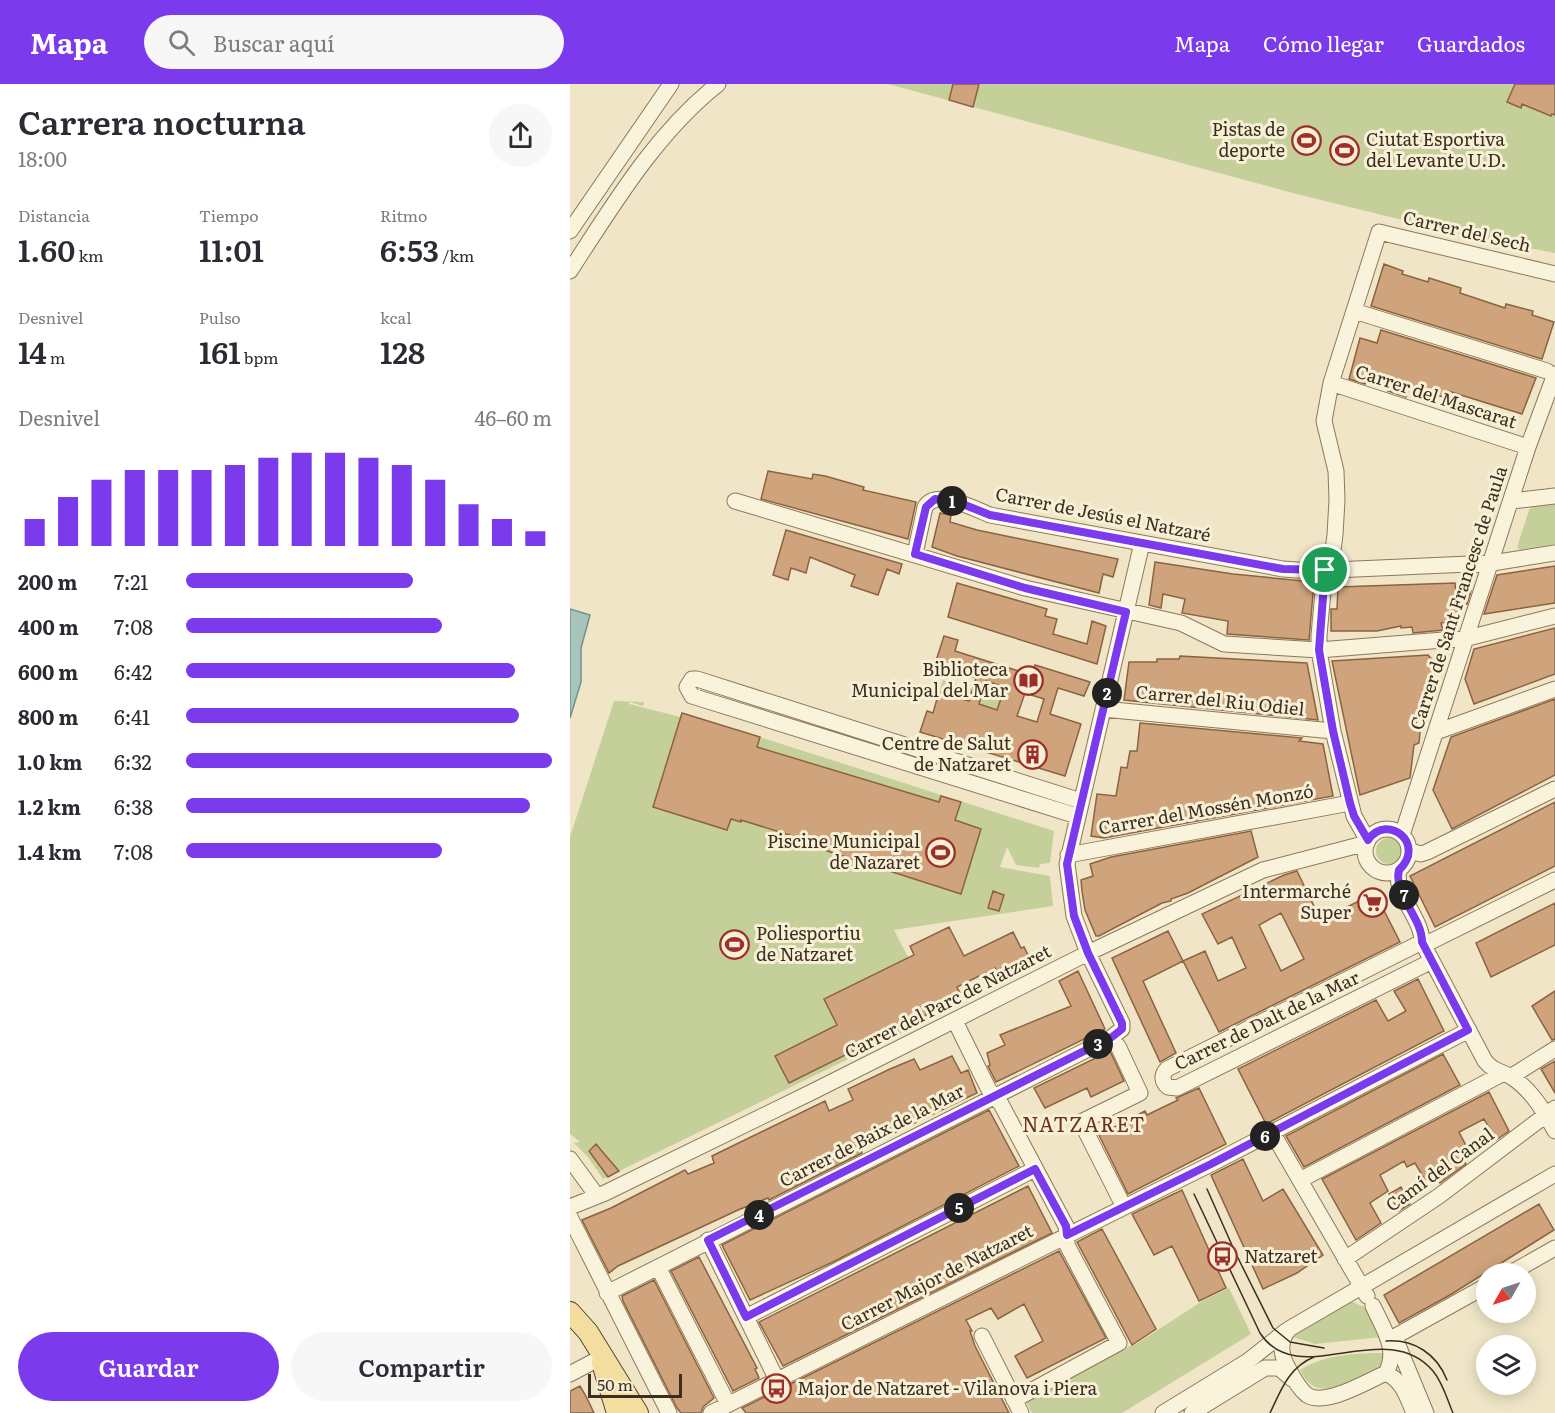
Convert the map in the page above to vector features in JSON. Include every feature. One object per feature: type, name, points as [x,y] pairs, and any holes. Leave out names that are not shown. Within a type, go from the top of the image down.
[{"type":"main road","points":[[570,1312],[588,1332],[627,1413]]},
{"type":"main road","points":[[601,1359],[617,1413]]},
{"type":"main road","points":[[601,1359],[638,1413]]},
{"type":"street","points":[[570,231],[671,84]]},
{"type":"street","points":[[570,271],[638,171],[678,119],[718,84]]},
{"type":"street","name":"Carrer del Sech","points":[[1354,311],[1379,232],[1552,272]]},
{"type":"street","points":[[1551,372],[1354,311],[1331,383],[1324,421],[1336,471],[1337,500],[1333,550],[1325,570],[1319,650],[1333,731],[1354,816],[1368,842],[1368,862],[1380,872],[1416,938],[1423,944],[1485,1061],[1507,1075],[1551,1111],[1555,1131]]},
{"type":"street","name":"Carrer de Sant Francesc de Paula","points":[[1402,835],[1468,638],[1551,372]]},
{"type":"street","name":"Carrer del Mascarat","points":[[1331,383],[1528,447]]},
{"type":"street","points":[[1512,501],[1555,496]]},
{"type":"street","name":"Carrer de Jesús el Natzaré","points":[[915,554],[926,507],[935,499],[960,503],[990,515],[1283,569],[1325,570],[1492,563],[1555,553]]},
{"type":"street","points":[[735,501],[1025,588],[1190,625],[1224,644],[1319,650],[1468,638],[1555,616]]},
{"type":"street","points":[[1088,953],[1074,916],[1067,864],[1068,855],[1142,543]]},
{"type":"street","points":[[1077,816],[692,696],[687,687],[692,679],[698,679],[1081,801]]},
{"type":"street","points":[[1436,732],[1555,689]]},
{"type":"street","name":"Carrer del Riu Odiel","points":[[1103,709],[1333,731]]},
{"type":"street","points":[[1368,842],[1381,830],[1395,830],[1402,835],[1410,850],[1421,854],[1555,789]]},
{"type":"street","name":"Carrer del Mossén Monzó","points":[[1068,855],[1350,803]]},
{"type":"street","name":"Carrer del Parc de Natzaret","points":[[570,1207],[597,1196],[955,1021],[1088,953],[1263,870],[1368,842]]},
{"type":"street","points":[[1380,872],[1399,870],[1408,858],[1410,850]]},
{"type":"street","points":[[1399,870],[1400,886],[1422,933],[1423,944]]},
{"type":"street","points":[[1423,944],[1555,880]]},
{"type":"street","name":"Carrer de Dalt de la Mar","points":[[1423,944],[1167,1069],[1163,1074],[1163,1081],[1168,1087],[1177,1088],[1432,961]]},
{"type":"street","name":"Carrer de Baix de la Mar","points":[[607,1293],[1112,1037],[1122,1029],[1122,1023],[1088,953]]},
{"type":"street","points":[[955,1021],[989,1090],[995,1095],[1066,1226],[1067,1245],[1119,1343],[1018,1407],[982,1336]]},
{"type":"street","name":"Carrer Major de Natzaret","points":[[711,1413],[1124,1207],[1468,1030]]},
{"type":"street","points":[[1118,1046],[1140,1094],[1081,1122],[1124,1207]]},
{"type":"street","points":[[1300,1180],[1555,1049]]},
{"type":"street","name":"Camí del Canal","points":[[1345,1259],[1439,1196],[1551,1111]]},
{"type":"street","points":[[1272,1132],[1362,1288],[1394,1337],[1426,1413]]},
{"type":"street","points":[[570,1159],[597,1196]]},
{"type":"street","points":[[746,1317],[1035,1169]]},
{"type":"street","points":[[1162,1413],[1248,1361],[1289,1329],[1555,1174]]},
{"type":"street","points":[[570,1217],[669,1413]]},
{"type":"street","points":[[708,1240],[777,1380]]},
{"type":"street","points":[[1528,1263],[1555,1248]]},
{"type":"street","points":[[658,1267],[728,1404]]},
{"type":"street","points":[[1394,1337],[1476,1292]]},
{"type":"street","points":[[1373,1306],[1391,1345],[1392,1358],[1386,1373]]},
{"type":"street","points":[[1289,1329],[1284,1334],[1281,1353],[1294,1381]]},
{"type":"street","points":[[570,1374],[601,1359]]},
{"type":"street","points":[[1192,1413],[1265,1368],[1279,1368],[1308,1395],[1322,1399],[1386,1373],[1394,1376],[1403,1388],[1414,1413]]},
{"type":"green space","name":"Ciutat Esportiva del Levante U.D.","points":[[888,84],[1555,84],[1555,253],[1463,235],[1297,194]]},
{"type":"green space","points":[[1555,504],[1555,544],[1520,550],[1517,547],[1529,510],[1532,507]]},
{"type":"green space","points":[[943,680],[1001,698],[997,710],[939,692]]},
{"type":"green space","name":"Poliesportiu de Natzaret","points":[[614,701],[644,702],[643,706],[630,702],[629,704],[760,737],[1054,831],[1050,863],[1040,864],[1039,868],[1016,865],[1007,847],[1000,867],[1050,876],[1053,906],[894,930],[938,1015],[603,1179],[588,1157],[574,1143],[580,1142],[570,1134],[570,837]]},
{"type":"green space","points":[[1389,838],[1398,842],[1402,851],[1398,860],[1389,864],[1380,860],[1376,851],[1380,842]]},
{"type":"green space","points":[[1229,1288],[1251,1334],[1122,1413],[1032,1413],[1026,1402],[1116,1351],[1136,1344],[1204,1300]]},
{"type":"green space","points":[[1351,1301],[1364,1307],[1382,1337],[1315,1344],[1290,1336]]},
{"type":"green space","points":[[1387,1353],[1382,1365],[1345,1384],[1324,1389],[1315,1387],[1307,1381],[1300,1370],[1331,1358],[1353,1354]]},
{"type":"water","points":[[570,609],[590,615],[581,648],[581,682],[570,718]]},
{"type":"building","points":[[953,84],[979,84],[973,107],[949,100]]},
{"type":"building","points":[[1515,84],[1555,84],[1555,115],[1551,116],[1522,104],[1521,108],[1507,102]]},
{"type":"building","points":[[1384,264],[1403,271],[1402,274],[1428,282],[1429,278],[1461,288],[1460,293],[1505,308],[1506,304],[1533,311],[1532,315],[1554,322],[1542,359],[1371,306]]},
{"type":"building","points":[[1381,330],[1536,378],[1522,414],[1448,391],[1446,398],[1410,386],[1406,397],[1388,391],[1390,385],[1367,378],[1365,384],[1349,379],[1360,338],[1377,343]]},
{"type":"building","points":[[768,471],[812,479],[813,474],[825,476],[864,487],[863,490],[916,502],[908,539],[761,499]]},
{"type":"building","points":[[940,513],[951,515],[950,522],[977,530],[1118,559],[1113,577],[1103,574],[1099,593],[957,556],[932,547]]},
{"type":"building","points":[[786,530],[902,564],[899,574],[887,569],[878,595],[851,586],[855,575],[810,557],[806,573],[791,568],[788,580],[773,575]]},
{"type":"building","points":[[1155,562],[1233,574],[1314,582],[1309,640],[1227,634],[1228,621],[1182,613],[1185,599],[1163,594],[1161,608],[1149,605]]},
{"type":"building","points":[[1555,566],[1555,603],[1484,614],[1497,575]]},
{"type":"building","points":[[957,583],[1047,609],[1045,616],[1057,619],[1053,634],[1087,644],[1092,621],[1106,626],[1097,664],[948,617]]},
{"type":"building","points":[[1455,583],[1456,592],[1471,591],[1467,604],[1458,606],[1460,620],[1441,623],[1443,630],[1413,633],[1412,627],[1401,628],[1401,626],[1377,631],[1331,631],[1331,609],[1337,609],[1338,587]]},
{"type":"building","points":[[1555,628],[1555,674],[1474,704],[1465,679],[1474,649]]},
{"type":"building","name":"Centre de Salut de Natzaret","points":[[944,636],[958,640],[955,651],[1031,675],[1035,665],[1090,682],[1084,696],[1058,688],[1050,714],[1081,724],[1065,776],[920,732],[927,711],[933,713],[939,692],[969,701],[976,678],[949,670],[947,675],[933,670]],"holes":[[[986,681],[1005,687],[997,710],[979,704]],[[1025,693],[1044,699],[1037,722],[1017,716]]]},
{"type":"building","points":[[1428,655],[1436,664],[1414,729],[1420,732],[1419,743],[1414,745],[1410,778],[1360,795],[1332,661]]},
{"type":"building","points":[[1180,656],[1307,663],[1318,720],[1124,700],[1129,662],[1157,662],[1157,659],[1179,659]]},
{"type":"building","points":[[1555,699],[1555,775],[1452,829],[1433,790],[1451,737]]},
{"type":"building","points":[[682,713],[760,737],[757,747],[939,802],[941,796],[961,802],[955,820],[981,829],[961,894],[821,849],[822,845],[741,820],[741,822],[731,819],[727,830],[653,807]]},
{"type":"building","points":[[1140,723],[1302,738],[1299,741],[1323,744],[1333,796],[1104,838],[1091,836],[1097,794],[1116,796],[1121,767],[1127,768],[1130,751],[1137,751]]},
{"type":"building","points":[[1555,802],[1555,866],[1435,927],[1410,876]]},
{"type":"building","points":[[1251,831],[1258,857],[1096,936],[1085,910],[1081,880],[1093,876],[1090,864],[1111,857]]},
{"type":"building","points":[[1297,871],[1316,910],[1320,909],[1325,918],[1375,893],[1400,942],[1219,1032],[1183,961],[1205,951],[1218,981],[1246,968],[1232,937],[1218,944],[1202,914]],"holes":[[[1281,913],[1304,959],[1281,971],[1259,925]]]},
{"type":"building","points":[[993,891],[1004,895],[999,911],[988,908]]},
{"type":"building","points":[[1555,903],[1555,945],[1491,977],[1476,943]]},
{"type":"building","points":[[949,927],[964,956],[1013,932],[1031,961],[1000,977],[995,968],[957,987],[962,997],[789,1083],[775,1056],[837,1025],[824,999],[914,955],[910,946]]},
{"type":"building","points":[[1168,931],[1183,961],[1143,981],[1176,1053],[1160,1062],[1112,958]]},
{"type":"building","points":[[1078,971],[1105,1029],[996,1082],[988,1066],[990,1065],[987,1053],[1005,1045],[1000,1035],[1071,1006],[1059,981]]},
{"type":"building","points":[[1418,979],[1444,1031],[1266,1124],[1238,1069],[1376,1000],[1388,1021],[1406,1011],[1394,991]]},
{"type":"building","points":[[1555,991],[1555,1039],[1552,1040],[1532,1006]]},
{"type":"building","points":[[1110,1051],[1124,1081],[1091,1097],[1087,1088],[1045,1108],[1034,1088]]},
{"type":"building","points":[[1443,1054],[1460,1085],[1304,1167],[1286,1136]]},
{"type":"building","points":[[952,1056],[961,1073],[968,1070],[977,1093],[861,1149],[862,1153],[769,1200],[768,1198],[738,1210],[618,1266],[609,1273],[582,1220],[611,1208],[685,1170],[688,1174],[714,1163],[712,1156],[825,1101],[829,1111],[853,1100],[848,1089],[890,1069],[914,1059],[920,1070]]},
{"type":"building","points":[[1555,1061],[1555,1093],[1541,1069]]},
{"type":"building","points":[[1199,1088],[1226,1144],[1128,1194],[1099,1135],[1145,1111],[1147,1115]]},
{"type":"building","points":[[1489,1092],[1509,1131],[1496,1140],[1484,1119],[1459,1132],[1471,1155],[1464,1161],[1466,1164],[1440,1183],[1435,1174],[1425,1180],[1415,1163],[1407,1167],[1404,1161],[1380,1175],[1388,1191],[1370,1203],[1381,1223],[1356,1240],[1322,1179]]},
{"type":"building","points":[[989,1110],[1019,1166],[833,1262],[750,1300],[722,1245]]},
{"type":"building","points":[[596,1144],[619,1171],[608,1177],[589,1151]]},
{"type":"building","points":[[1243,1159],[1263,1201],[1283,1189],[1323,1255],[1297,1273],[1263,1289],[1211,1175]]},
{"type":"building","points":[[1028,1186],[1052,1233],[783,1366],[759,1322]]},
{"type":"building","points":[[1401,1187],[1410,1204],[1399,1211],[1389,1194]]},
{"type":"building","points":[[1182,1190],[1226,1288],[1199,1301],[1172,1246],[1154,1255],[1132,1214]]},
{"type":"building","points":[[1539,1204],[1554,1230],[1501,1263],[1476,1263],[1476,1279],[1399,1323],[1384,1295]]},
{"type":"building","points":[[1102,1229],[1156,1329],[1132,1345],[1077,1242]]},
{"type":"building","points":[[1059,1251],[1106,1338],[1027,1378],[1015,1356],[1043,1341],[1024,1304],[998,1319],[991,1308],[966,1320],[972,1331],[970,1331],[975,1346],[1009,1413],[746,1413],[742,1408]]},
{"type":"building","points":[[699,1257],[757,1368],[755,1369],[759,1378],[733,1391],[671,1271]]},
{"type":"building","points":[[654,1280],[714,1398],[703,1407],[701,1413],[681,1413],[677,1408],[623,1301],[622,1296]]},
{"type":"building","points":[[580,1386],[594,1413],[570,1413],[570,1391]]},
{"type":"tram line","points":[[1207,1189],[1273,1328],[1290,1342],[1324,1348]]},
{"type":"tram line","points":[[1194,1194],[1260,1333],[1276,1349],[1296,1356],[1319,1356],[1367,1350],[1391,1350],[1413,1356],[1433,1371],[1453,1413]]},
{"type":"tram line","points":[[1386,1341],[1406,1343],[1423,1350],[1437,1363],[1447,1380]]},
{"type":"tram line","points":[[1270,1413],[1292,1373],[1305,1361],[1314,1357]]},
{"type":"place","name":"Pistas de deporte","points":[[1306,140]]},
{"type":"place","name":"Ciutat Esportiva del Levante U.D.","points":[[1345,150]]},
{"type":"place","name":"Biblioteca Municipal del Mar","points":[[1029,680]]},
{"type":"place","name":"Centre de Salut de Natzaret","points":[[1032,754]]},
{"type":"place","name":"Piscine Municipal de Nazaret","points":[[941,852]]},
{"type":"place","name":"Intermarché Super","points":[[1372,902]]},
{"type":"place","name":"Poliesportiu de Natzaret","points":[[735,944]]},
{"type":"place","name":"Natzaret","points":[[1223,1257]]},
{"type":"place","name":"Major de Natzaret - Vilanova i Piera","points":[[776,1389]]},
{"type":"district","name":"NATZARET","points":[[1084,1125]]},
{"type":"route","points":[[940,499],[960,503],[990,515],[1283,569],[1325,570],[1319,650],[1333,731],[1354,816],[1368,840],[1376,832],[1388,829],[1395,830],[1405,838],[1410,850],[1405,864],[1399,870],[1398,880],[1422,933],[1422,942],[1468,1030],[1211,1164],[1067,1235],[1066,1226],[1035,1169],[746,1317],[708,1240],[1118,1034],[1122,1029],[1122,1023],[1088,953],[1074,916],[1067,864],[1126,612],[1025,588],[915,554],[928,503],[931,500],[940,499]]}]
